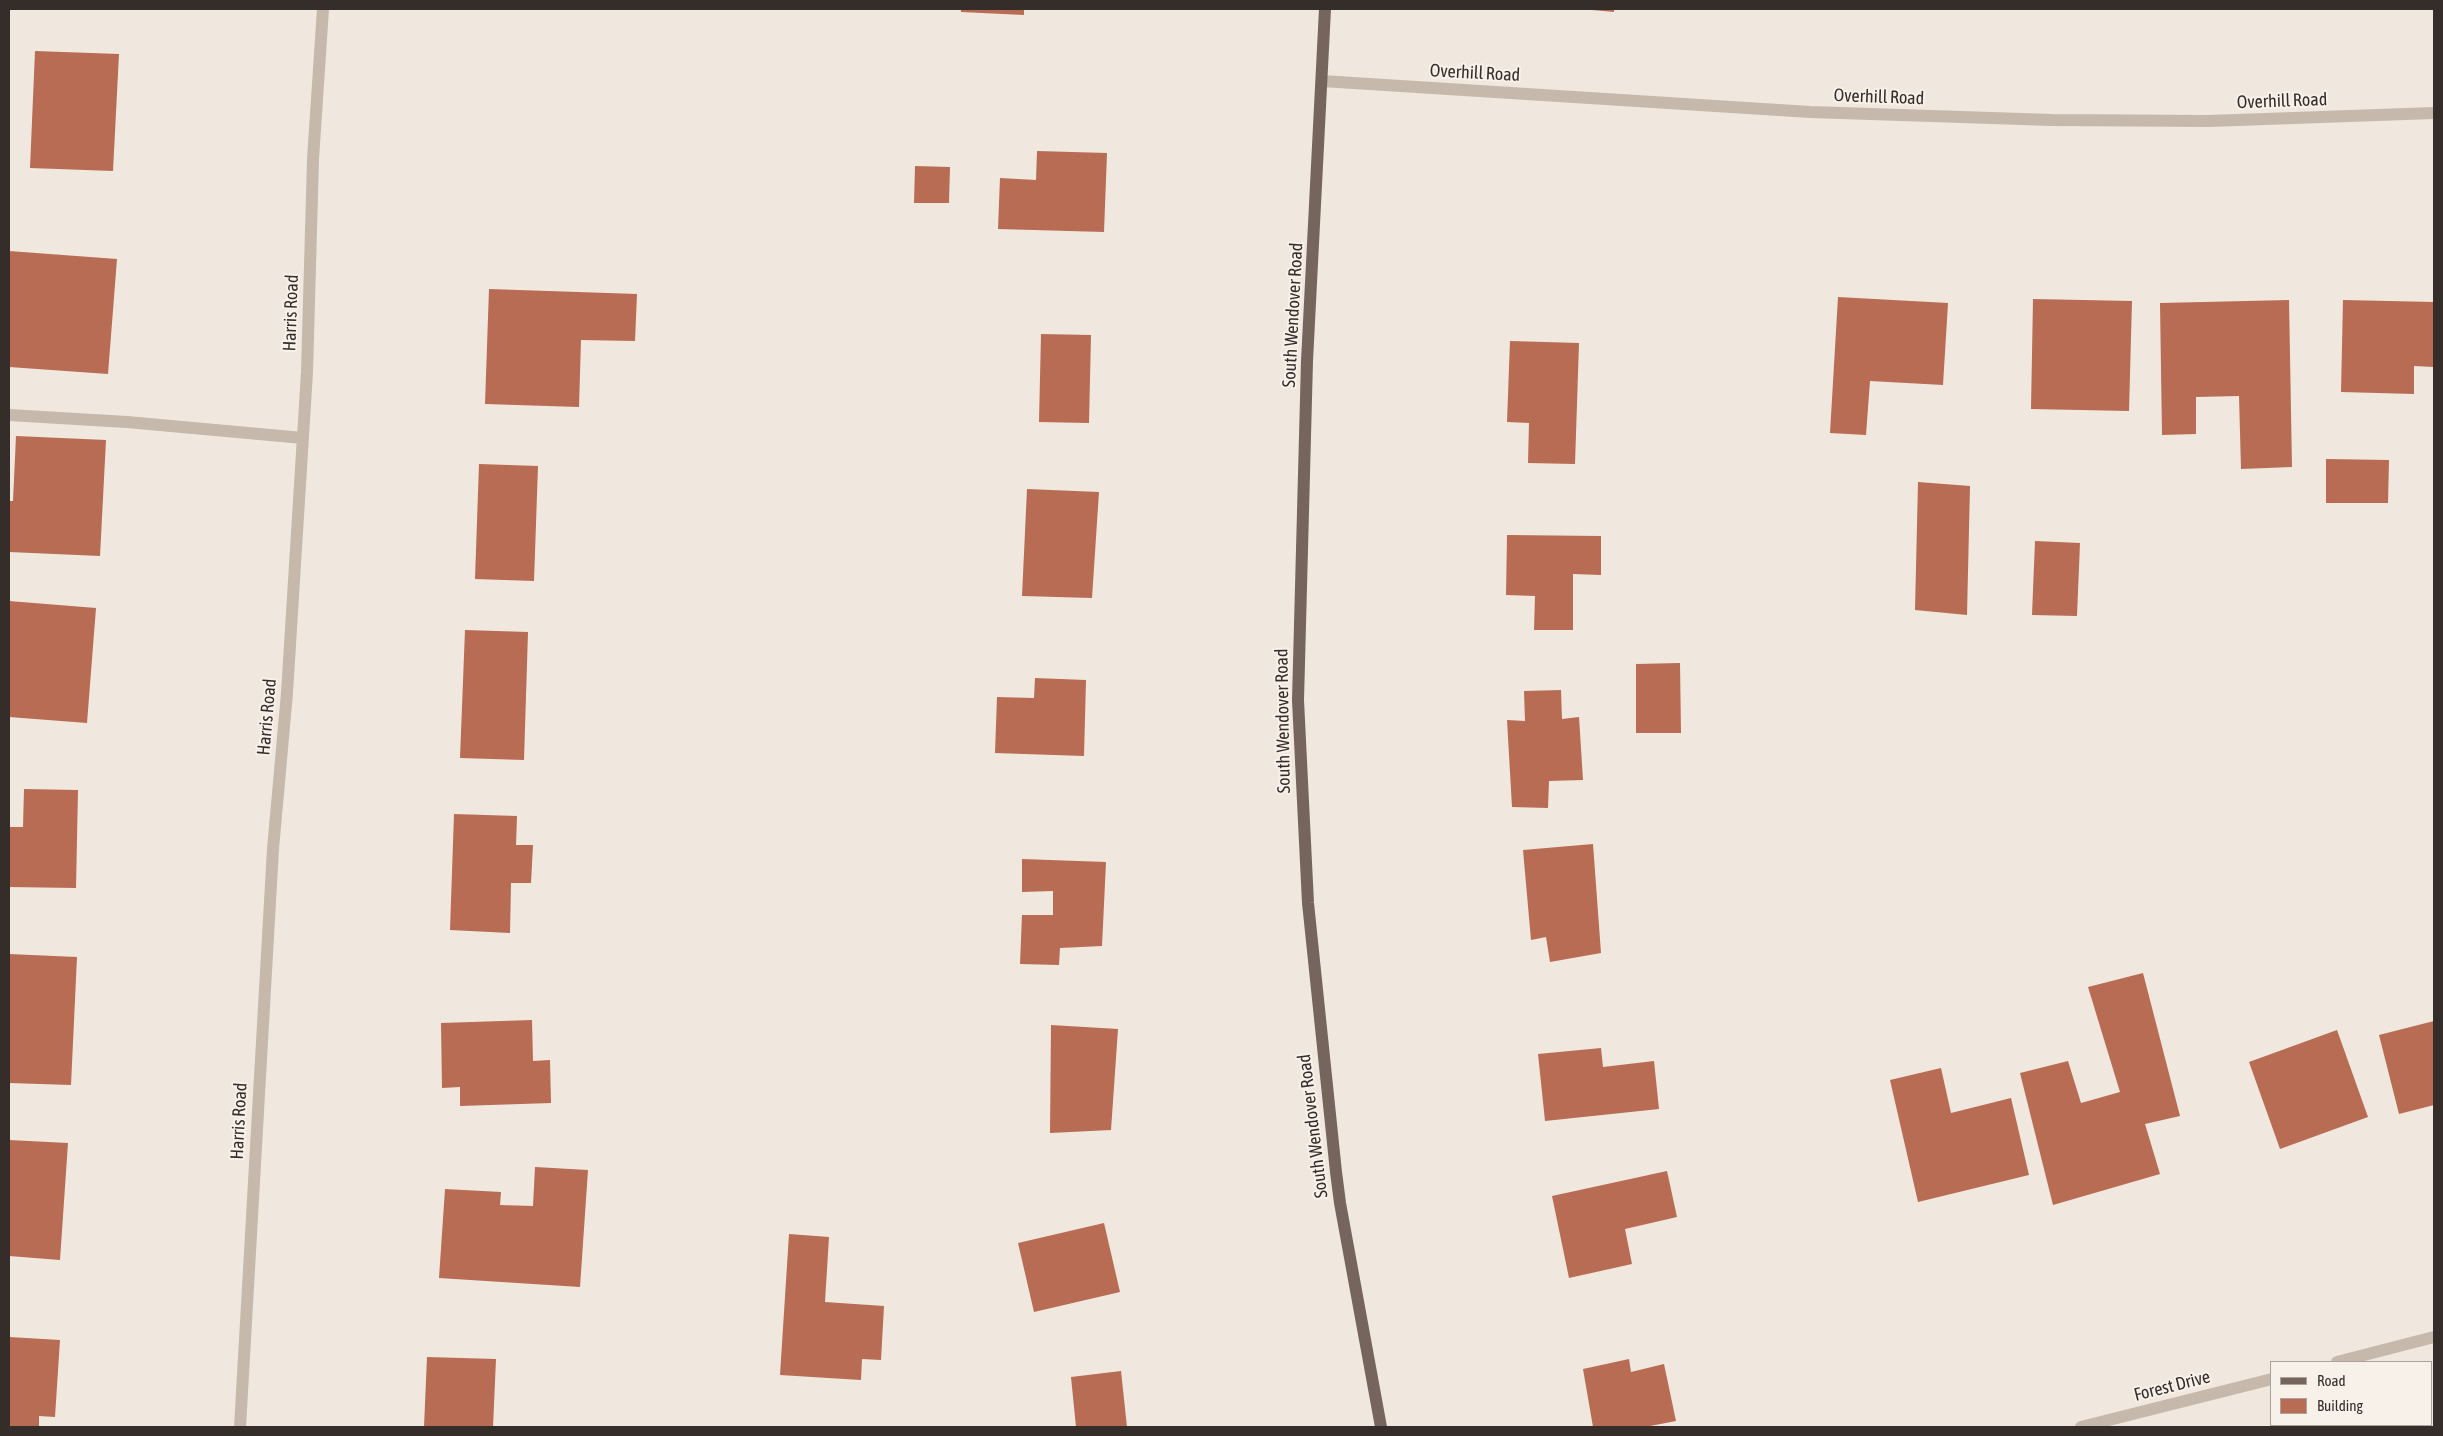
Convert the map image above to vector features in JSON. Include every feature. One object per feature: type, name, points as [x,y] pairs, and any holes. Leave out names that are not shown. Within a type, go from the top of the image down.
[{"type":"main road","name":"South Wendover Road","points":[[1325,9],[1307,371],[1298,700],[1308,903],[1322,1051],[1340,1203],[1380,1427]]},
{"type":"street","name":"Harris Road","points":[[240,1427],[272,849],[287,693],[303,438],[313,159],[323,9]]},
{"type":"street","name":"Overhill Road","points":[[1322,81],[1810,112],[2052,120],[2209,120],[2434,113]]},
{"type":"street","points":[[9,416],[127,422],[303,438]]},
{"type":"street","points":[[2341,1361],[2434,1337]]},
{"type":"street","name":"Forest Drive","points":[[2081,1427],[2270,1380]]},
{"type":"building","points":[[961,9],[1024,9],[1024,15],[961,12]]},
{"type":"building","points":[[1581,9],[1614,9],[1614,12]]},
{"type":"building","points":[[35,51],[119,54],[113,171],[30,168]]},
{"type":"building","points":[[1037,151],[1107,153],[1104,232],[998,229],[1000,178],[1036,180]]},
{"type":"building","points":[[915,166],[950,167],[949,203],[914,203]]},
{"type":"building","points":[[9,251],[117,259],[108,374],[9,367]]},
{"type":"building","points":[[489,289],[637,294],[635,341],[581,340],[579,407],[485,404]]},
{"type":"building","points":[[1838,297],[1948,303],[1943,385],[1870,381],[1866,435],[1830,433]]},
{"type":"building","points":[[2033,299],[2132,301],[2129,411],[2031,409]]},
{"type":"building","points":[[2289,300],[2292,467],[2241,469],[2239,396],[2196,397],[2196,434],[2162,435],[2160,303]]},
{"type":"building","points":[[2343,300],[2434,302],[2434,367],[2414,366],[2414,394],[2341,392]]},
{"type":"building","points":[[1041,334],[1091,335],[1089,423],[1039,422]]},
{"type":"building","points":[[1510,341],[1579,343],[1575,464],[1528,463],[1529,423],[1507,422]]},
{"type":"building","points":[[16,436],[106,440],[100,556],[9,552],[9,501],[13,501]]},
{"type":"building","points":[[2326,459],[2389,460],[2388,503],[2326,503]]},
{"type":"building","points":[[479,464],[538,466],[534,581],[475,579]]},
{"type":"building","points":[[1918,482],[1970,486],[1967,615],[1915,610]]},
{"type":"building","points":[[1027,489],[1099,492],[1092,598],[1022,596]]},
{"type":"building","points":[[1507,535],[1601,536],[1601,575],[1573,574],[1573,630],[1534,630],[1535,596],[1506,595]]},
{"type":"building","points":[[2035,541],[2080,543],[2077,616],[2032,615]]},
{"type":"building","points":[[9,601],[96,608],[87,723],[9,717]]},
{"type":"building","points":[[465,630],[528,632],[524,760],[460,758]]},
{"type":"building","points":[[1680,663],[1681,733],[1636,733],[1636,664]]},
{"type":"building","points":[[1035,678],[1086,680],[1084,756],[995,753],[997,697],[1034,698]]},
{"type":"building","points":[[1561,690],[1562,719],[1579,717],[1583,780],[1549,781],[1548,808],[1512,807],[1507,720],[1525,721],[1524,691]]},
{"type":"building","points":[[24,789],[78,790],[76,888],[9,887],[9,827],[23,827]]},
{"type":"building","points":[[454,814],[517,816],[516,845],[533,845],[531,883],[511,883],[510,933],[450,930]]},
{"type":"building","points":[[1593,844],[1601,953],[1550,962],[1546,937],[1531,940],[1523,850]]},
{"type":"building","points":[[1022,859],[1106,862],[1102,946],[1060,948],[1059,965],[1020,964],[1022,915],[1053,915],[1053,891],[1022,892]]},
{"type":"building","points":[[9,954],[77,957],[71,1085],[9,1083]]},
{"type":"building","points":[[2143,973],[2180,1116],[2145,1124],[2160,1174],[2053,1205],[2020,1073],[2068,1061],[2081,1103],[2120,1092],[2088,987]]},
{"type":"building","points":[[532,1020],[533,1061],[550,1060],[551,1103],[460,1106],[460,1087],[442,1088],[441,1023]]},
{"type":"building","points":[[2434,1021],[2434,1105],[2399,1114],[2379,1035]]},
{"type":"building","points":[[1051,1025],[1118,1029],[1111,1130],[1050,1133]]},
{"type":"building","points":[[2337,1030],[2368,1117],[2280,1149],[2249,1062]]},
{"type":"building","points":[[1601,1048],[1603,1067],[1654,1061],[1659,1109],[1545,1121],[1538,1054]]},
{"type":"building","points":[[1941,1068],[1951,1113],[2011,1098],[2029,1175],[1918,1202],[1890,1080]]},
{"type":"building","points":[[9,1140],[68,1143],[60,1260],[9,1256]]},
{"type":"building","points":[[535,1167],[588,1170],[580,1287],[439,1278],[445,1189],[501,1192],[500,1205],[533,1206]]},
{"type":"building","points":[[1667,1171],[1677,1217],[1625,1229],[1632,1264],[1569,1278],[1552,1196]]},
{"type":"building","points":[[1104,1223],[1120,1292],[1034,1312],[1018,1243]]},
{"type":"building","points":[[789,1234],[829,1237],[825,1302],[884,1306],[881,1360],[862,1359],[861,1380],[780,1375]]},
{"type":"building","points":[[9,1337],[60,1340],[55,1417],[39,1416],[39,1427],[9,1427]]},
{"type":"building","points":[[427,1357],[496,1359],[493,1427],[424,1427]]},
{"type":"building","points":[[1629,1359],[1631,1372],[1664,1364],[1676,1421],[1645,1427],[1593,1427],[1583,1369]]},
{"type":"building","points":[[1121,1371],[1127,1427],[1076,1427],[1071,1377]]}]
